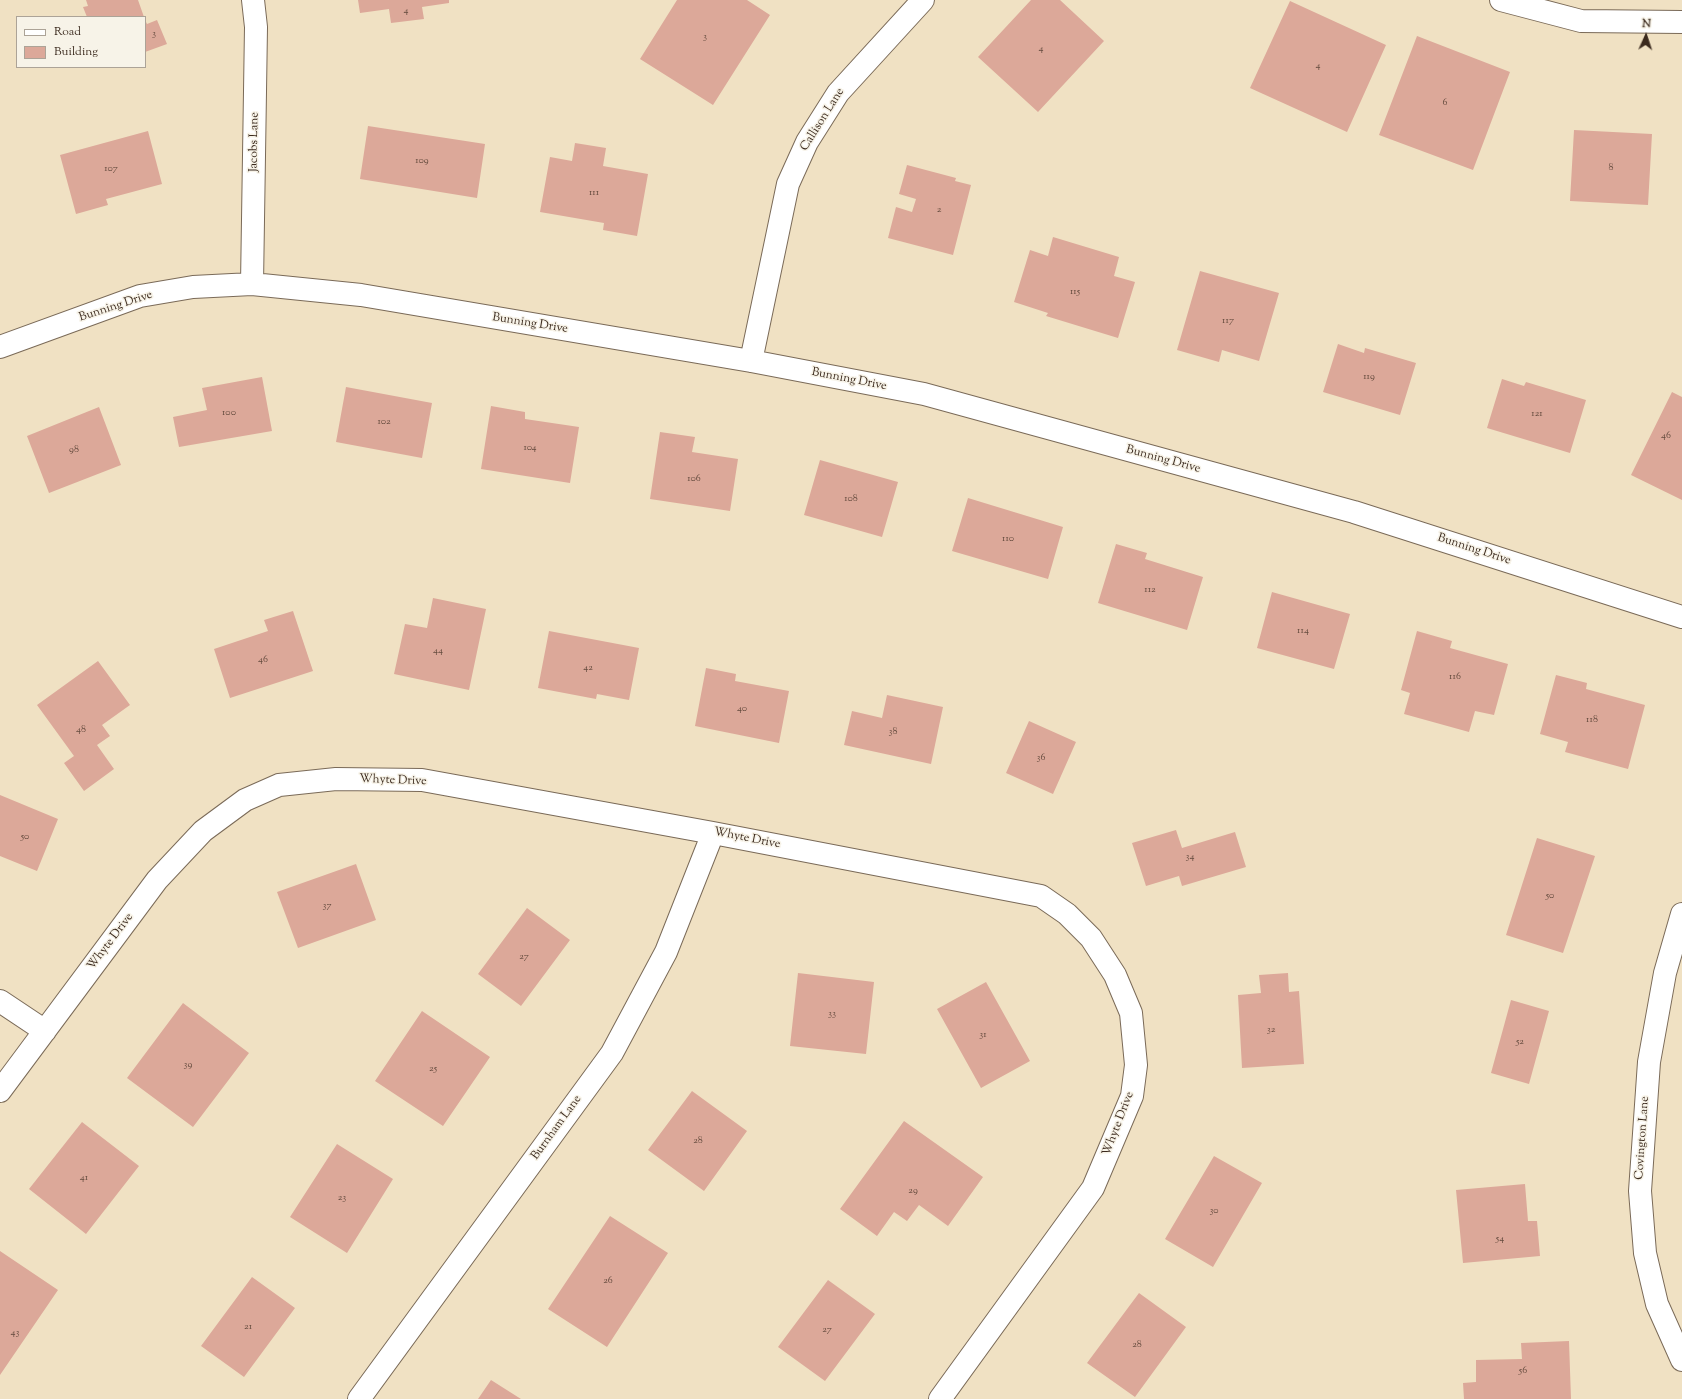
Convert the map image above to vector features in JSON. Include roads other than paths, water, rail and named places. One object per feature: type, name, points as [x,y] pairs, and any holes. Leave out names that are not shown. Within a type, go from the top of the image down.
[{"type":"street","name":"Jacobs Lane","points":[[252,284],[256,27],[254,0]]},
{"type":"street","name":"Callison Lane","points":[[751,360],[788,184],[807,142],[838,93],[923,0]]},
{"type":"street","points":[[1501,0],[1582,21],[1682,22]]},
{"type":"street","name":"Bunning Drive","points":[[0,347],[140,296],[193,287],[252,284],[362,296],[751,360],[924,394],[1354,512],[1682,617]]},
{"type":"street","name":"Whyte Drive","points":[[0,1091],[157,880],[203,831],[245,800],[279,785],[336,779],[422,780],[713,833],[1040,896],[1067,914],[1091,938],[1115,975],[1131,1012],[1136,1065],[1132,1096],[1094,1188],[940,1399]]},
{"type":"street","name":"Burnham Lane","points":[[359,1399],[612,1053],[666,952],[713,833]]},
{"type":"street","name":"Covington Lane","points":[[1682,914],[1665,973],[1648,1062],[1640,1191],[1645,1253],[1656,1304],[1682,1360]]},
{"type":"street","points":[[0,1001],[45,1031]]}]
